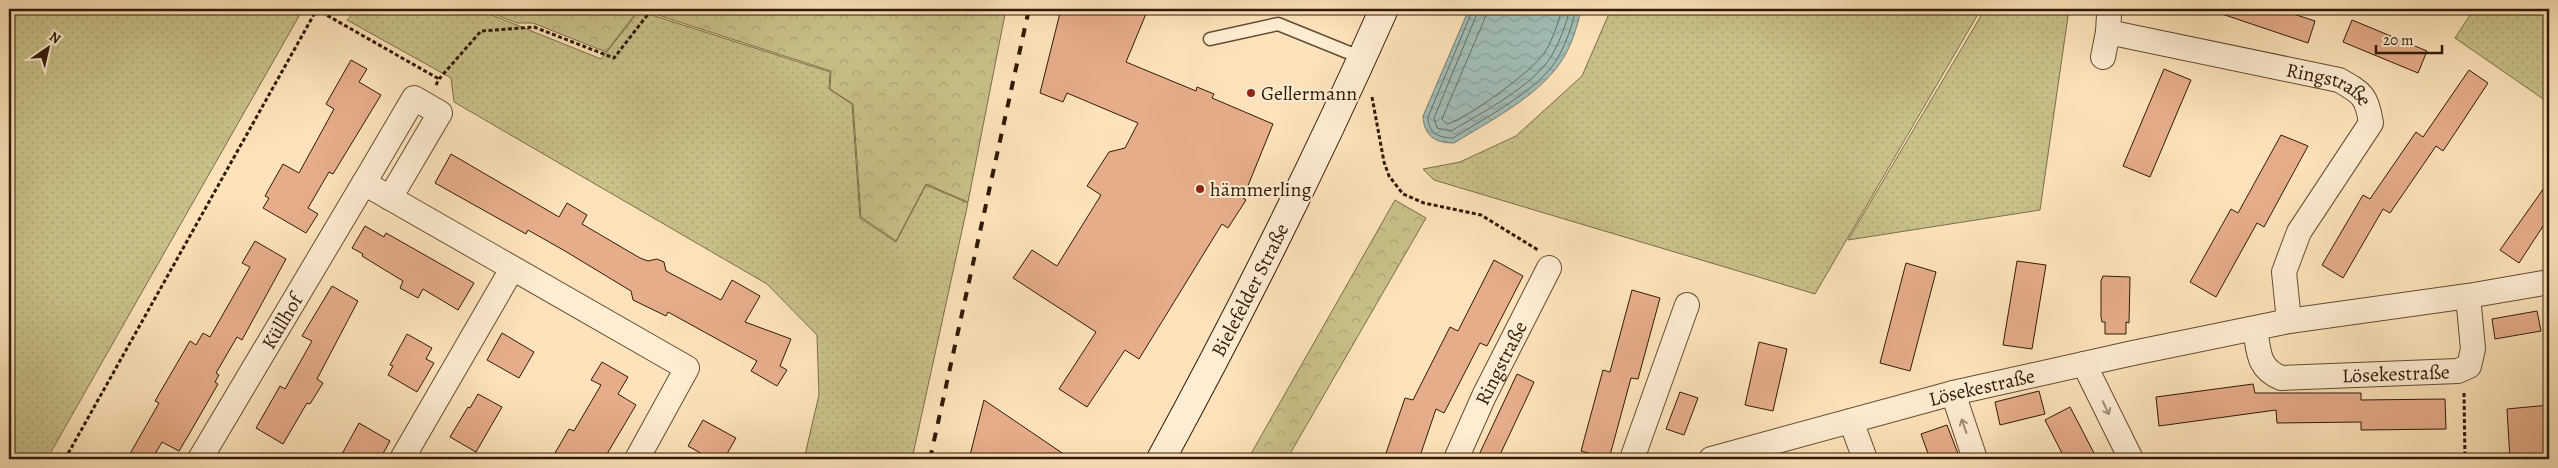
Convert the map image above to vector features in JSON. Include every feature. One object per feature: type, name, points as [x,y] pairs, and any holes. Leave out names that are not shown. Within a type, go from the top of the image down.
[{"type":"main road","name":"Bielefelder Straße","points":[[1162,459],[1253,285],[1384,9]]},
{"type":"street","name":"Ringstraße","points":[[2103,57],[2108,24],[2339,80],[2362,92],[2368,106],[2371,123],[2299,232],[2284,272],[2289,321]]},
{"type":"street","name":"Küllhof","points":[[200,459],[414,98],[440,112],[390,198]]},
{"type":"street","points":[[364,183],[687,368],[637,459]]},
{"type":"street","name":"Ringstraße","points":[[1456,459],[1484,396],[1550,268]]},
{"type":"street","points":[[402,459],[512,269]]},
{"type":"street","name":"Lösekestraße","points":[[1715,459],[1953,393],[2084,364],[2289,321],[2468,296],[2549,282]]},
{"type":"street","name":"Lösekestraße","points":[[2255,329],[2262,365],[2270,373],[2281,378],[2458,371],[2469,366],[2473,349],[2468,296]]},
{"type":"street","points":[[1632,459],[1687,305]]},
{"type":"street","points":[[2084,364],[2131,459]]},
{"type":"street","points":[[1953,393],[1975,459]]},
{"type":"street","points":[[1851,421],[1865,459]]},
{"type":"lane","points":[[1210,39],[1278,24],[1362,58]]},
{"type":"path","points":[[65,459],[316,9],[439,79],[481,31],[534,27],[614,58],[652,9]]},
{"type":"path","points":[[1371,95],[1384,162],[1389,176],[1403,194],[1424,203],[1481,215],[1542,253],[1550,268]]},
{"type":"path","points":[[2466,459],[2462,397],[2468,378],[2469,366]]},
{"type":"green space","points":[[9,9],[303,9],[47,459],[9,459]]},
{"type":"green space","points":[[357,9],[477,9],[601,59],[639,11],[830,72],[829,89],[852,104],[860,218],[896,242],[926,185],[968,203],[912,459],[804,459],[819,395],[817,335],[767,284],[454,102],[451,78],[347,20]]},
{"type":"green space","points":[[482,9],[639,9],[606,52],[533,23],[517,23]]},
{"type":"green space","points":[[639,9],[1006,9],[968,202],[926,184],[896,241],[861,217],[853,104],[830,89],[831,71]]},
{"type":"green space","points":[[1611,9],[1981,9],[1815,294],[1434,180],[1423,169],[1460,162],[1516,136],[1582,76]]},
{"type":"green space","points":[[1985,9],[2069,9],[2040,210],[1848,240]]},
{"type":"green space","points":[[2474,9],[2549,9],[2549,103],[2455,38]]},
{"type":"green space","points":[[1395,200],[1426,218],[1287,459],[1248,459]]},
{"type":"water","points":[[1469,9],[1581,10],[1573,37],[1564,57],[1539,87],[1511,108],[1454,143],[1441,142],[1428,133],[1423,116]]},
{"type":"building","points":[[1061,9],[1148,9],[1126,62],[1196,91],[1197,87],[1214,94],[1212,98],[1273,124],[1243,198],[1246,200],[1228,228],[1222,224],[1139,359],[1125,350],[1087,407],[1059,389],[1096,332],[1013,278],[1032,250],[1057,266],[1101,195],[1087,186],[1109,152],[1125,148],[1138,123],[1067,93],[1063,102],[1040,93]]},
{"type":"building","points":[[2216,9],[2278,9],[2315,21],[2308,43],[2216,12]]},
{"type":"building","points":[[2352,20],[2427,51],[2418,73],[2343,42]]},
{"type":"building","points":[[351,60],[367,69],[359,82],[381,95],[333,174],[329,172],[308,208],[318,214],[306,233],[263,208],[269,198],[265,196],[283,164],[299,173],[334,109],[326,104]]},
{"type":"building","points":[[2164,69],[2191,80],[2150,177],[2123,166]]},
{"type":"building","points":[[2469,70],[2488,83],[2443,151],[2436,146],[2390,213],[2383,209],[2343,278],[2322,265],[2363,195],[2370,199],[2416,132],[2423,137]]},
{"type":"building","points":[[2281,135],[2308,146],[2264,227],[2257,223],[2216,297],[2190,282],[2231,209],[2238,213]]},
{"type":"building","points":[[451,154],[559,217],[567,203],[587,215],[582,224],[640,258],[648,261],[657,259],[664,262],[666,271],[721,300],[732,280],[760,296],[745,322],[791,339],[780,366],[787,370],[777,386],[751,371],[757,361],[668,312],[666,316],[633,300],[631,291],[565,251],[528,230],[526,234],[435,183]]},
{"type":"building","points":[[2549,181],[2549,217],[2519,263],[2500,250]]},
{"type":"building","points":[[365,226],[384,237],[386,233],[474,283],[458,310],[423,289],[418,298],[400,288],[403,281],[352,248]]},
{"type":"building","points":[[255,241],[286,259],[242,340],[237,337],[216,373],[219,375],[215,382],[218,384],[188,436],[179,451],[162,442],[152,459],[127,459],[159,403],[155,401],[190,341],[196,345],[203,333],[210,337],[250,267],[242,263]]},
{"type":"building","points":[[1494,260],[1523,276],[1487,346],[1480,343],[1444,413],[1436,409],[1419,459],[1384,459],[1405,398],[1413,400],[1450,327],[1458,331]]},
{"type":"building","points":[[2017,261],[2046,265],[2032,349],[2003,345]]},
{"type":"building","points":[[1906,263],[1936,272],[1910,371],[1880,363]]},
{"type":"building","points":[[2103,276],[2130,277],[2129,323],[2126,322],[2126,334],[2105,334],[2105,322],[2102,322],[2101,317],[2101,281]]},
{"type":"building","points":[[332,286],[358,301],[317,379],[323,383],[310,404],[307,403],[283,444],[256,428],[280,386],[285,389],[312,341],[302,336]]},
{"type":"building","points":[[1632,290],[1660,298],[1638,379],[1631,378],[1609,459],[1581,451],[1603,370],[1610,372]]},
{"type":"building","points":[[2537,311],[2541,331],[2495,339],[2492,319]]},
{"type":"building","points":[[502,333],[534,352],[519,378],[487,360]]},
{"type":"building","points":[[407,334],[432,348],[426,359],[434,363],[417,392],[388,375],[393,366],[390,365]]},
{"type":"building","points":[[1759,342],[1787,349],[1773,411],[1745,405]]},
{"type":"building","points":[[602,362],[628,377],[618,394],[636,405],[604,459],[567,459],[555,453],[569,429],[574,431],[601,385],[591,380]]},
{"type":"building","points":[[1517,374],[1534,382],[1498,459],[1477,459]]},
{"type":"building","points":[[2253,384],[2255,393],[2361,393],[2361,400],[2445,399],[2446,429],[2361,430],[2361,422],[2277,423],[2276,410],[2159,426],[2156,397]]},
{"type":"building","points":[[2039,391],[2045,414],[2000,425],[1995,402]]},
{"type":"building","points":[[1680,392],[1698,398],[1684,435],[1666,429]]},
{"type":"building","points":[[478,394],[502,407],[476,452],[450,437]]},
{"type":"building","points":[[984,400],[1071,459],[969,459]]},
{"type":"building","points":[[2549,405],[2549,459],[2510,459],[2507,409]]},
{"type":"building","points":[[2070,407],[2097,459],[2065,459],[2045,420]]},
{"type":"building","points":[[703,420],[736,438],[724,459],[711,459],[688,446]]},
{"type":"building","points":[[359,423],[390,441],[380,459],[351,459],[342,454]]},
{"type":"building","points":[[1947,425],[1960,459],[1930,459],[1921,434]]},
{"type":"railway","points":[[930,459],[1029,9]]},
{"type":"place","name":"Gellermann","points":[[1251,93]]},
{"type":"place","name":"hämmerling","points":[[1200,189]]}]
